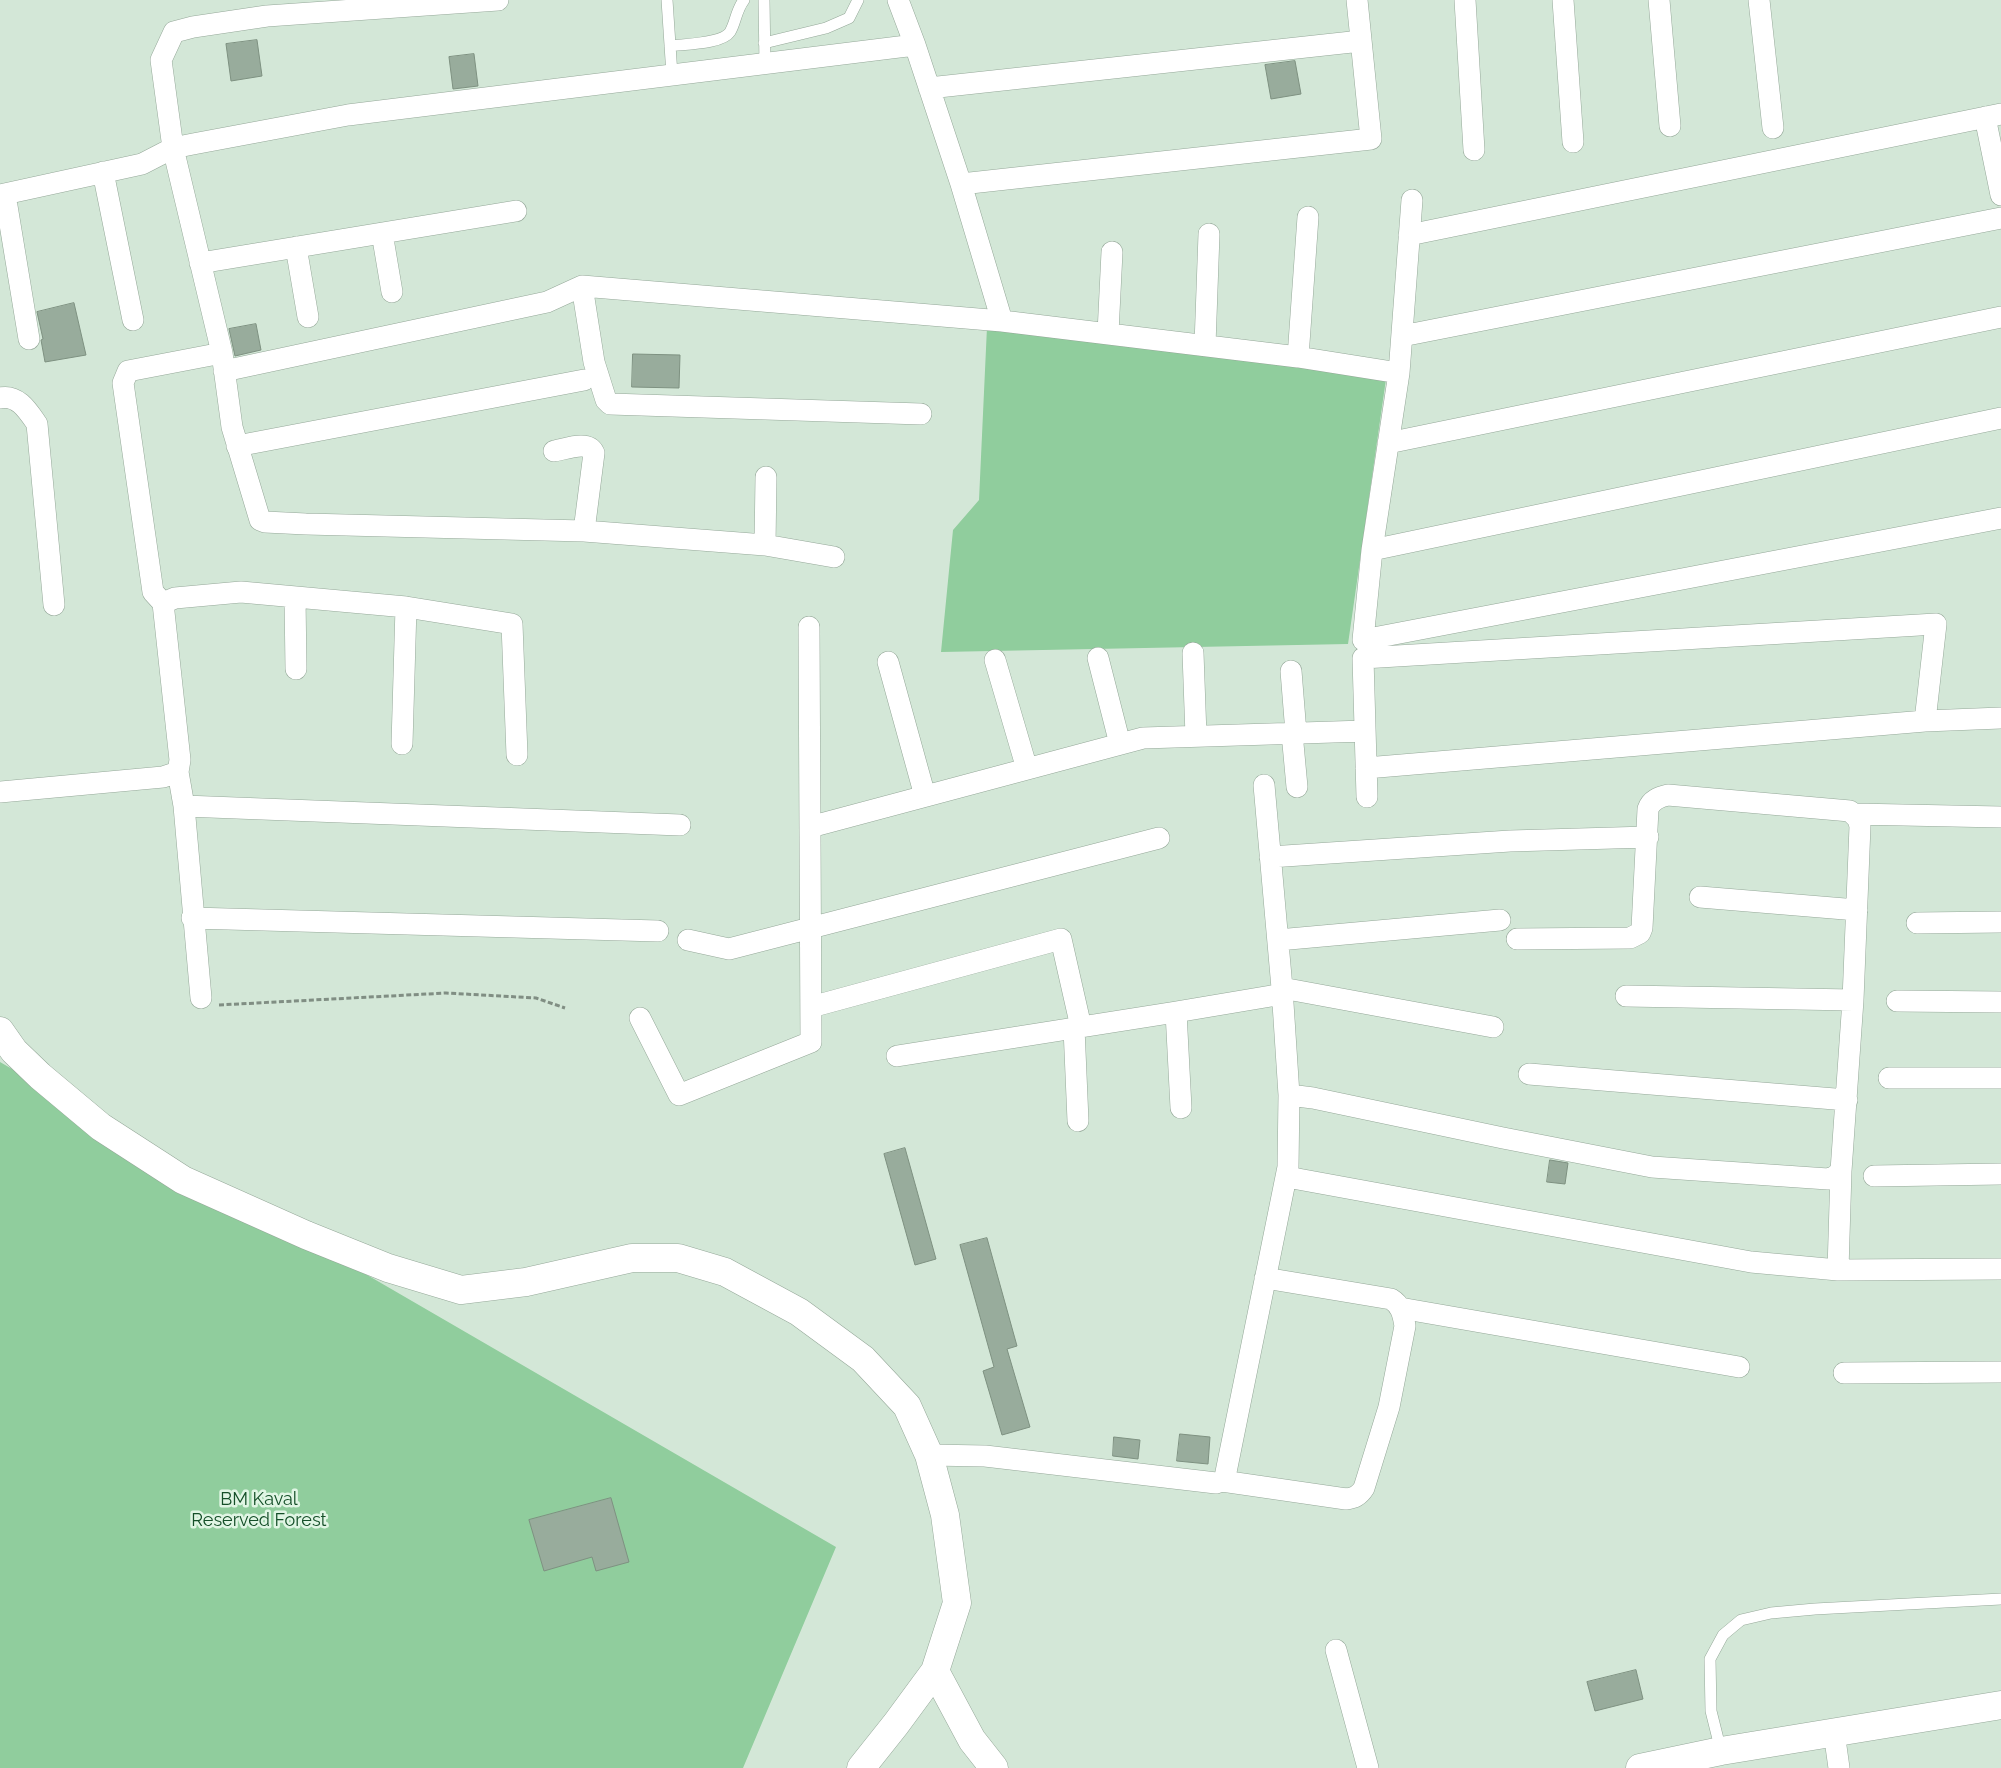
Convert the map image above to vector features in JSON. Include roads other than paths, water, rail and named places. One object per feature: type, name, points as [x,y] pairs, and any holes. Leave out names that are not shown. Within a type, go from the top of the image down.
[{"type":"main road","points":[[0,1031],[14,1051],[40,1076],[100,1127],[183,1180],[306,1235],[388,1268],[461,1290],[526,1282],[632,1258],[678,1258],[725,1272],[799,1312],[863,1359],[907,1406],[929,1455],[945,1515],[957,1602],[934,1670],[896,1724],[861,1768]]},
{"type":"main road","points":[[934,1670],[972,1740],[994,1768]]},
{"type":"main road","points":[[1640,1768],[1721,1751],[2001,1705]]},
{"type":"street","points":[[498,0],[267,16],[193,27],[174,32],[161,60],[173,148],[223,362],[232,427],[256,513],[260,520],[265,522],[584,531],[765,545],[834,556]]},
{"type":"street","points":[[898,0],[915,45],[961,184],[1002,321]]},
{"type":"street","points":[[961,184],[1371,139],[1357,0]]},
{"type":"street","points":[[1465,0],[1474,150]]},
{"type":"street","points":[[1563,0],[1573,142]]},
{"type":"street","points":[[1659,0],[1670,126]]},
{"type":"street","points":[[1759,0],[1773,128]]},
{"type":"street","points":[[929,88],[1361,41]]},
{"type":"street","points":[[29,339],[2,194],[142,164],[173,148],[348,116],[672,75],[764,53],[915,45]]},
{"type":"street","points":[[1409,235],[1993,115],[2001,195]]},
{"type":"street","points":[[103,172],[133,320]]},
{"type":"street","points":[[1412,200],[1399,373],[1372,550],[1363,640],[2001,518]]},
{"type":"street","points":[[200,263],[516,211]]},
{"type":"street","points":[[1298,357],[1308,217]]},
{"type":"street","points":[[1402,336],[2001,218]]},
{"type":"street","points":[[382,233],[392,292]]},
{"type":"street","points":[[1205,345],[1209,234]]},
{"type":"street","points":[[296,248],[308,318]]},
{"type":"street","points":[[1108,333],[1112,252]]},
{"type":"street","points":[[582,286],[594,362],[606,400],[610,404],[922,414]]},
{"type":"street","points":[[201,998],[192,918],[184,806],[178,772],[180,760],[162,612],[163,604],[153,592],[123,383],[128,371],[223,362],[547,302],[582,286],[1002,321],[1298,357],[1399,373]]},
{"type":"street","points":[[1388,443],[2001,317]]},
{"type":"street","points":[[237,446],[584,380]]},
{"type":"street","points":[[0,398],[6,396],[24,405],[36,424],[54,605]]},
{"type":"street","points":[[1372,550],[2001,418]]},
{"type":"street","points":[[554,450],[586,445],[594,453],[584,531]]},
{"type":"street","points":[[765,545],[766,477]]},
{"type":"street","points":[[163,604],[175,598],[241,592],[406,607],[512,624],[517,755]]},
{"type":"street","points":[[295,598],[296,670]]},
{"type":"street","points":[[402,744],[406,607]]},
{"type":"street","points":[[1367,797],[1363,658],[1936,624],[1925,721]]},
{"type":"street","points":[[640,1018],[679,1095],[811,1042],[809,627]]},
{"type":"street","points":[[1193,652],[1196,736]]},
{"type":"street","points":[[1098,658],[1120,744]]},
{"type":"street","points":[[995,660],[1027,769]]},
{"type":"street","points":[[888,662],[925,796]]},
{"type":"street","points":[[1291,671],[1297,787]]},
{"type":"street","points":[[1366,768],[1925,721],[2001,718]]},
{"type":"street","points":[[810,827],[1143,738],[1365,731]]},
{"type":"street","points":[[0,792],[163,777],[178,772]]},
{"type":"street","points":[[1222,1481],[1288,1177],[1289,1096],[1278,940],[1264,785]]},
{"type":"street","points":[[1517,939],[1635,937],[1642,928],[1650,804],[1668,795],[1850,811],[1858,818],[1860,826],[1857,910],[1847,1100],[1841,1171],[1838,1270]]},
{"type":"street","points":[[184,806],[680,825]]},
{"type":"street","points":[[1854,814],[2001,817]]},
{"type":"street","points":[[1270,857],[1510,842],[1648,837]]},
{"type":"street","points":[[688,940],[729,949],[1159,838]]},
{"type":"street","points":[[1700,897],[1857,910]]},
{"type":"street","points":[[192,918],[658,931]]},
{"type":"street","points":[[1278,940],[1500,920]]},
{"type":"street","points":[[1917,923],[2001,922]]},
{"type":"street","points":[[810,1007],[999,954],[1061,939],[1077,1027],[1078,1121]]},
{"type":"street","points":[[897,1056],[1176,1012],[1282,991],[1492,1027]]},
{"type":"street","points":[[1626,996],[1853,1000]]},
{"type":"street","points":[[1897,1001],[2001,1002]]},
{"type":"street","points":[[1176,1012],[1180,1108]]},
{"type":"street","points":[[1529,1074],[1847,1100]]},
{"type":"street","points":[[1889,1078],[2001,1078]]},
{"type":"street","points":[[1289,1096],[1313,1098],[1652,1167],[1828,1179],[1841,1171]]},
{"type":"street","points":[[1874,1176],[2001,1174]]},
{"type":"street","points":[[1288,1177],[1751,1262],[1838,1270],[2001,1269]]},
{"type":"street","points":[[929,1455],[980,1455],[1216,1483],[1222,1481],[1346,1499],[1360,1494],[1364,1488],[1389,1406],[1404,1326],[1400,1308],[1397,1303],[1390,1299],[1265,1278]]},
{"type":"street","points":[[1400,1308],[1739,1367]]},
{"type":"street","points":[[1844,1373],[2001,1372]]},
{"type":"street","points":[[1336,1650],[1368,1768]]},
{"type":"street","points":[[1834,1732],[1839,1768]]},
{"type":"lane","points":[[667,0],[672,75]]},
{"type":"lane","points":[[670,46],[723,40],[730,32],[740,5],[744,0]]},
{"type":"lane","points":[[764,0],[764,53],[848,18],[858,0]]},
{"type":"lane","points":[[1721,1751],[1711,1711],[1710,1659],[1723,1635],[1741,1620],[1771,1613],[1815,1609],[2001,1599]]},
{"type":"park label","name":"BM Kaval Reserved Forest","points":[[259,1510]]}]
